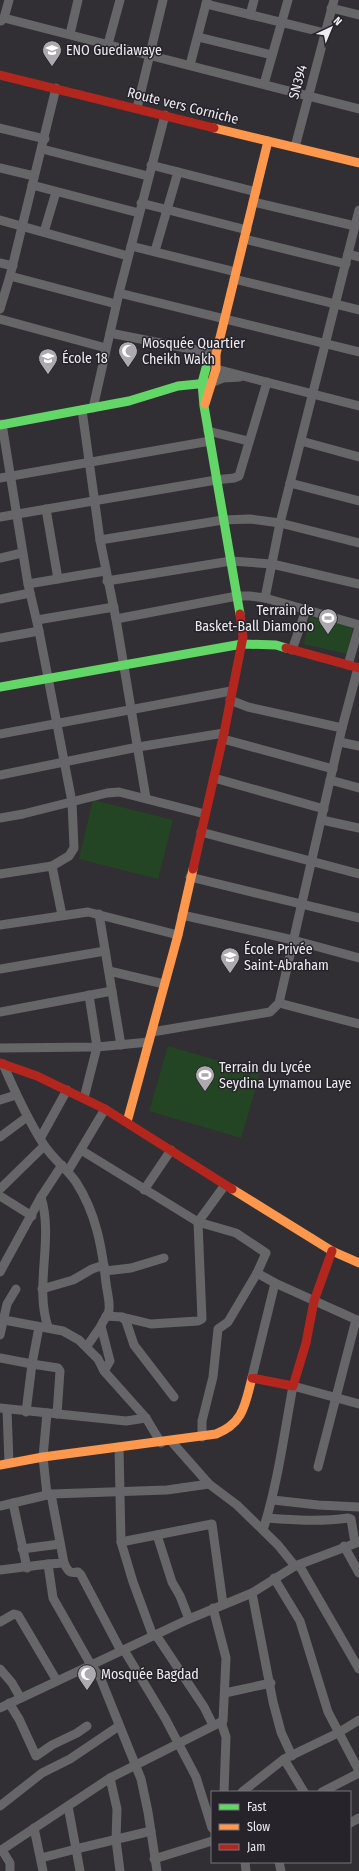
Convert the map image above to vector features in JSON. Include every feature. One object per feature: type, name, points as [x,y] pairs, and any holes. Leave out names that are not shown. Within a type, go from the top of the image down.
[{"type":"street","points":[[9,0],[2,20],[70,34],[309,96],[358,105]]},
{"type":"street","points":[[70,34],[78,0]]},
{"type":"street","points":[[108,44],[120,0]]},
{"type":"street","points":[[137,108],[163,0]]},
{"type":"street","points":[[250,14],[254,0]]},
{"type":"street","points":[[264,84],[288,0]]},
{"type":"street","points":[[190,65],[207,2],[282,23],[325,33]]},
{"type":"street","points":[[332,4],[359,15]]},
{"type":"street","name":"SN394","points":[[295,147],[332,4]]},
{"type":"street","points":[[198,37],[272,55]]},
{"type":"street","name":"Route vers Corniche","points":[[0,75],[359,163]]},
{"type":"street","points":[[1,306],[45,139],[56,88]]},
{"type":"street","points":[[93,408],[116,304],[141,202],[165,115]]},
{"type":"street","points":[[0,128],[45,139]]},
{"type":"street","points":[[204,406],[213,382],[216,369],[216,356],[268,141]]},
{"type":"street","points":[[42,149],[148,176]]},
{"type":"street","points":[[151,165],[256,192]]},
{"type":"street","points":[[0,168],[56,192],[139,213]]},
{"type":"street","points":[[155,251],[178,172]]},
{"type":"street","points":[[44,232],[56,192]]},
{"type":"street","points":[[141,202],[346,264]]},
{"type":"street","points":[[253,202],[355,226]]},
{"type":"street","points":[[265,598],[280,523],[359,213]]},
{"type":"street","points":[[0,220],[128,256]]},
{"type":"street","points":[[131,246],[155,251],[235,276],[359,310]]},
{"type":"street","points":[[348,254],[359,257]]},
{"type":"street","points":[[0,263],[12,266]]},
{"type":"street","points":[[10,276],[116,304]]},
{"type":"street","points":[[119,293],[359,352]]},
{"type":"street","points":[[0,320],[106,348]]},
{"type":"street","points":[[110,333],[216,356]]},
{"type":"street","points":[[178,386],[206,368],[216,356]]},
{"type":"street","points":[[206,368],[245,376],[359,406]]},
{"type":"street","points":[[127,1122],[178,935],[190,877],[214,778],[230,695],[242,644],[243,632],[204,406],[202,383],[206,368]]},
{"type":"street","points":[[0,874],[52,866],[69,856],[74,848],[72,802],[49,679],[22,553],[1,425],[140,398],[178,386],[213,382],[223,378],[245,376]]},
{"type":"street","points":[[0,516],[239,476],[267,382]]},
{"type":"street","points":[[82,410],[100,540],[133,711],[146,798]]},
{"type":"street","points":[[208,431],[248,442]]},
{"type":"street","points":[[0,478],[210,441]]},
{"type":"street","points":[[301,441],[359,457]]},
{"type":"street","points":[[290,483],[359,501]]},
{"type":"street","points":[[46,509],[58,579]]},
{"type":"street","points":[[100,540],[223,520],[250,519],[280,523],[359,543]]},
{"type":"street","points":[[0,558],[22,553]]},
{"type":"street","points":[[108,581],[231,561],[272,564],[359,584]]},
{"type":"street","points":[[0,599],[58,579],[105,570]]},
{"type":"street","points":[[116,619],[237,596],[265,598],[359,626],[348,665]]},
{"type":"street","points":[[37,620],[114,607]]},
{"type":"street","points":[[292,650],[306,610]]},
{"type":"street","points":[[0,638],[39,631]]},
{"type":"street","points":[[0,687],[242,644],[268,644],[359,668],[342,728],[279,1002],[270,1012],[152,1032]]},
{"type":"street","points":[[0,734],[230,695],[248,707],[342,728]]},
{"type":"street","points":[[0,775],[138,748],[223,736],[333,769]]},
{"type":"street","points":[[340,742],[359,746]]},
{"type":"street","points":[[214,778],[324,808]]},
{"type":"street","points":[[330,780],[359,788]]},
{"type":"street","points":[[0,818],[114,792],[146,798],[205,814]]},
{"type":"street","points":[[322,820],[359,828]]},
{"type":"street","points":[[201,832],[312,863],[359,874]]},
{"type":"street","points":[[52,866],[62,915]]},
{"type":"street","points":[[190,877],[359,918]]},
{"type":"street","points":[[0,925],[88,912],[178,935]]},
{"type":"street","points":[[99,914],[120,1045]]},
{"type":"street","points":[[182,915],[293,940],[359,958]]},
{"type":"street","points":[[0,969],[105,951]]},
{"type":"street","points":[[109,971],[164,984]]},
{"type":"street","points":[[0,1012],[112,991]]},
{"type":"street","points":[[84,1098],[97,1047],[89,995]]},
{"type":"street","points":[[279,1002],[359,1024]]},
{"type":"street","points":[[0,1048],[97,1047],[149,1042]]},
{"type":"street","points":[[2,1064],[37,1076],[105,1109],[332,1251],[359,1263]]},
{"type":"street","points":[[2,1064],[16,1095],[42,1141],[65,1168],[89,1206],[95,1221],[104,1268],[109,1308],[101,1326],[87,1346]]},
{"type":"street","points":[[0,1189],[42,1141],[67,1090]]},
{"type":"street","points":[[0,1100],[16,1095]]},
{"type":"street","points":[[0,1272],[41,1198],[80,1150],[105,1109]]},
{"type":"street","points":[[0,1137],[28,1117]]},
{"type":"street","points":[[80,1150],[198,1222],[236,1233],[265,1251],[266,1256],[228,1322],[218,1329],[212,1377],[202,1421],[202,1437]]},
{"type":"street","points":[[144,1190],[171,1150]]},
{"type":"street","points":[[106,1316],[122,1317],[151,1324],[198,1321],[202,1319],[198,1222],[225,1185]]},
{"type":"street","points":[[0,1196],[32,1216]]},
{"type":"street","points":[[26,1412],[32,1364],[43,1327],[42,1289],[46,1235],[45,1214],[41,1198]]},
{"type":"street","points":[[263,1530],[273,1500],[293,1386],[306,1343],[314,1301],[332,1251]]},
{"type":"street","points":[[42,1289],[73,1280],[92,1269],[132,1268],[164,1258]]},
{"type":"street","points":[[257,1273],[275,1283],[357,1320],[318,1467]]},
{"type":"street","points":[[146,1418],[126,1421],[3,1409],[5,1464],[43,1457],[202,1437],[228,1430],[237,1423],[245,1404],[275,1283]]},
{"type":"street","points":[[0,1335],[7,1304],[16,1290]]},
{"type":"street","points":[[122,1317],[126,1321],[134,1345],[174,1397]]},
{"type":"street","points":[[4,1320],[63,1330],[87,1346],[98,1359],[104,1371],[146,1418],[161,1442]]},
{"type":"street","points":[[101,1326],[110,1361],[104,1371]]},
{"type":"street","points":[[0,1358],[58,1368],[60,1371],[57,1414]]},
{"type":"street","points":[[252,1377],[293,1386],[359,1404]]},
{"type":"street","points":[[47,1413],[43,1457],[49,1495],[64,1563],[68,1571],[72,1574],[78,1572],[81,1575],[123,1651],[165,1718],[196,1777],[210,1815]]},
{"type":"street","points":[[171,1441],[209,1484],[237,1505],[297,1565],[359,1669]]},
{"type":"street","points":[[119,1447],[121,1542],[133,1582],[154,1636],[226,1737],[224,1791]]},
{"type":"street","points":[[0,1506],[49,1495],[167,1490],[209,1484]]},
{"type":"street","points":[[273,1500],[318,1505],[359,1507]]},
{"type":"street","points":[[13,1503],[27,1568]]},
{"type":"street","points":[[0,1708],[20,1697],[123,1651],[213,1608],[252,1593],[297,1565],[344,1546],[357,1543],[351,1519],[348,1518],[300,1521],[267,1518]]},
{"type":"street","points":[[121,1542],[212,1524],[223,1604]]},
{"type":"street","points":[[157,1535],[172,1582],[180,1596],[189,1619]]},
{"type":"street","points":[[22,1549],[60,1544]]},
{"type":"street","points":[[344,1546],[359,1573]]},
{"type":"street","points":[[0,1570],[64,1563]]},
{"type":"street","points":[[48,1564],[53,1598],[91,1665],[100,1677],[141,1779],[157,1871]]},
{"type":"street","points":[[274,1578],[301,1623],[319,1688],[332,1723],[359,1772],[324,1791]]},
{"type":"street","points":[[252,1593],[281,1732],[288,1758],[304,1791]]},
{"type":"street","points":[[10,1871],[10,1863],[1,1851],[110,1778],[217,1724],[224,1719],[226,1658],[213,1608]]},
{"type":"street","points":[[0,1622],[14,1614],[18,1615],[57,1681]]},
{"type":"street","points":[[0,1669],[12,1683],[20,1697]]},
{"type":"street","points":[[225,1693],[271,1683]]},
{"type":"street","points":[[9,1703],[19,1719],[36,1756],[52,1745],[77,1733],[87,1726]]},
{"type":"street","points":[[243,1791],[288,1758],[338,1733],[359,1720]]},
{"type":"street","points":[[0,1806],[42,1773],[70,1759],[120,1726]]},
{"type":"street","points":[[110,1778],[117,1809],[116,1840],[120,1871]]},
{"type":"street","points":[[68,1806],[80,1871]]},
{"type":"street","points":[[34,1828],[43,1871]]},
{"type":"street","points":[[41,1858],[151,1831]]},
{"type":"street","points":[[154,1859],[211,1841]]},
{"type":"green space","name":"Terrain de Basket-Ball Diamono","points":[[310,617],[353,627],[347,654],[304,644]]},
{"type":"green space","points":[[93,800],[173,820],[158,879],[79,859]]},
{"type":"green space","name":"Terrain du Lycée Seydina Lymamou Laye","points":[[168,1046],[260,1073],[241,1138],[149,1111]]},
{"type":"traffic: fast","points":[[206,368],[202,383],[204,406],[240,614]]},
{"type":"traffic: fast","points":[[0,425],[129,401],[178,386],[208,383]]},
{"type":"traffic: fast","points":[[0,687],[242,644],[276,645],[286,648]]},
{"type":"traffic: slow","points":[[214,128],[359,163]]},
{"type":"traffic: slow","points":[[205,404],[216,369],[216,354],[268,141]]},
{"type":"traffic: slow","points":[[127,1122],[178,935],[193,869]]},
{"type":"traffic: slow","points":[[232,1189],[332,1251],[359,1263]]},
{"type":"traffic: slow","points":[[0,1465],[43,1457],[216,1434],[225,1430],[238,1418],[242,1412],[252,1378]]},
{"type":"traffic: jam","points":[[0,75],[214,128]]},
{"type":"traffic: jam","points":[[193,869],[224,733],[243,637],[240,614]]},
{"type":"traffic: jam","points":[[286,648],[359,668]]},
{"type":"traffic: jam","points":[[0,1063],[37,1076],[105,1109],[232,1189]]},
{"type":"traffic: jam","points":[[252,1378],[293,1386],[306,1343],[314,1301],[332,1251]]},
{"type":"place","name":"ENO Guediawaye","points":[[52,67]]},
{"type":"place","name":"Mosquée Quartier Cheikh Wakh","points":[[128,368]]},
{"type":"place","name":"École 18","points":[[48,375]]},
{"type":"place","name":"Terrain de Basket-Ball Diamono","points":[[328,635]]},
{"type":"place","name":"École Privée Saint-Abraham","points":[[230,974]]},
{"type":"place","name":"Terrain du Lycée Seydina Lymamou Laye","points":[[205,1092]]},
{"type":"place","name":"Mosquée Bagdad","points":[[87,1691]]}]
